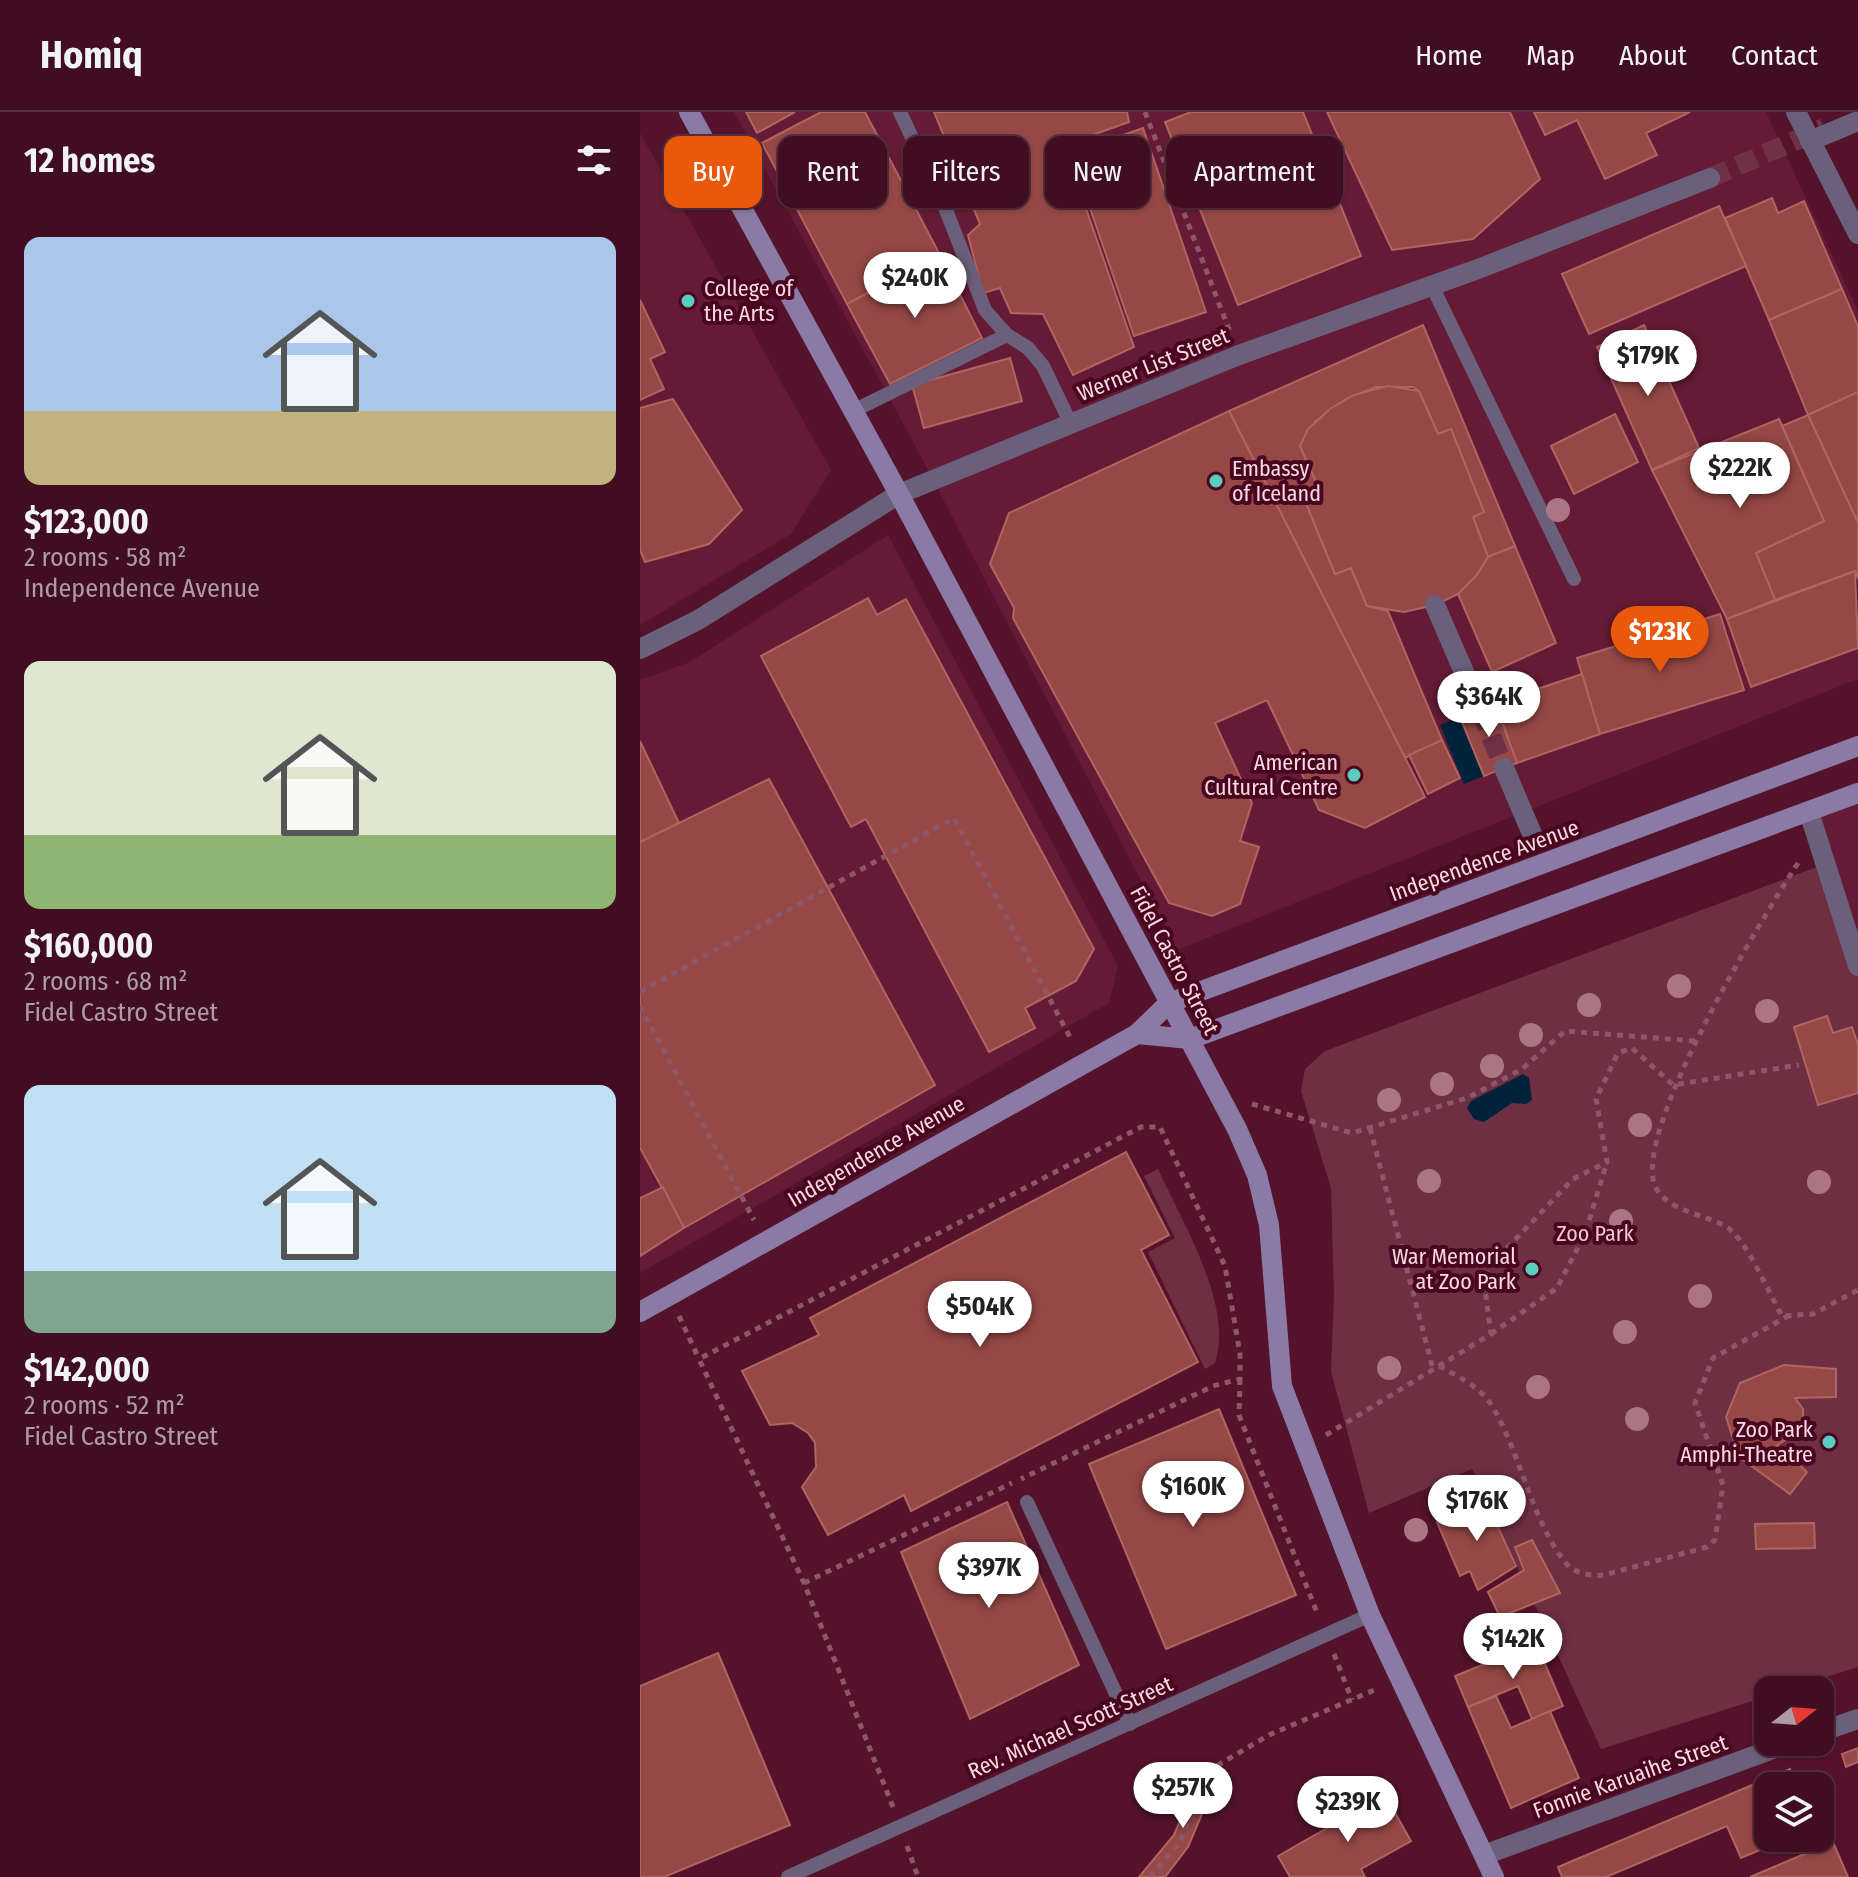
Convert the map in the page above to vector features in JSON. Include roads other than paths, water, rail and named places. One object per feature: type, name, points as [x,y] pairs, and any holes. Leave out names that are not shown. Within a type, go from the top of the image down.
[{"type":"main road","name":"Fidel Castro Street","points":[[689,112],[899,494],[1169,1003],[1222,1096],[1257,1175],[1269,1225],[1282,1386],[1370,1615],[1494,1877]]},
{"type":"main road","name":"Independence Avenue","points":[[640,1312],[1137,1034],[1169,1003],[1858,746]]},
{"type":"main road","points":[[1137,1034],[1190,1039],[1858,793]]},
{"type":"street","points":[[1796,112],[1858,234]]},
{"type":"street","points":[[1810,141],[1858,121]]},
{"type":"street","name":"Werner List Street","points":[[640,649],[708,614],[899,494],[1239,355],[1432,286],[1710,178]]},
{"type":"street","points":[[1435,605],[1480,709]]},
{"type":"street","points":[[1504,768],[1533,836]]},
{"type":"street","points":[[1809,812],[1858,966]]},
{"type":"street","points":[[1834,1727],[1858,1719]]},
{"type":"street","name":"Fonnie Karuaihe Street","points":[[1484,1855],[1754,1756]]},
{"type":"lane","points":[[900,112],[946,210],[985,310],[1007,335],[1028,348],[1043,366],[1071,424]]},
{"type":"lane","points":[[1432,286],[1574,579]]},
{"type":"lane","points":[[853,411],[1007,335]]},
{"type":"lane","points":[[1027,1502],[1130,1724]]},
{"type":"lane","name":"Rev. Michael Scott Street","points":[[788,1877],[1370,1615]]},
{"type":"water","points":[[1460,717],[1484,776],[1464,784],[1440,725]]},
{"type":"water","points":[[1523,1074],[1529,1078],[1532,1100],[1526,1104],[1512,1103],[1484,1122],[1474,1119],[1467,1108],[1471,1101]]},
{"type":"tunnel","points":[[1710,178],[1824,128]]},
{"type":"tunnel","points":[[1480,709],[1504,768]]},
{"type":"place","name":"College of the Arts","points":[[688,301]]},
{"type":"place","name":"Embassy of Iceland","points":[[1216,481]]},
{"type":"place","name":"American Cultural Centre","points":[[1354,775]]},
{"type":"place","name":"War Memorial at Zoo Park","points":[[1532,1269]]},
{"type":"place","name":"Zoo Park Amphi-Theatre","points":[[1829,1442]]},
{"type":"park label","name":"Zoo Park","points":[[1595,1233]]}]
